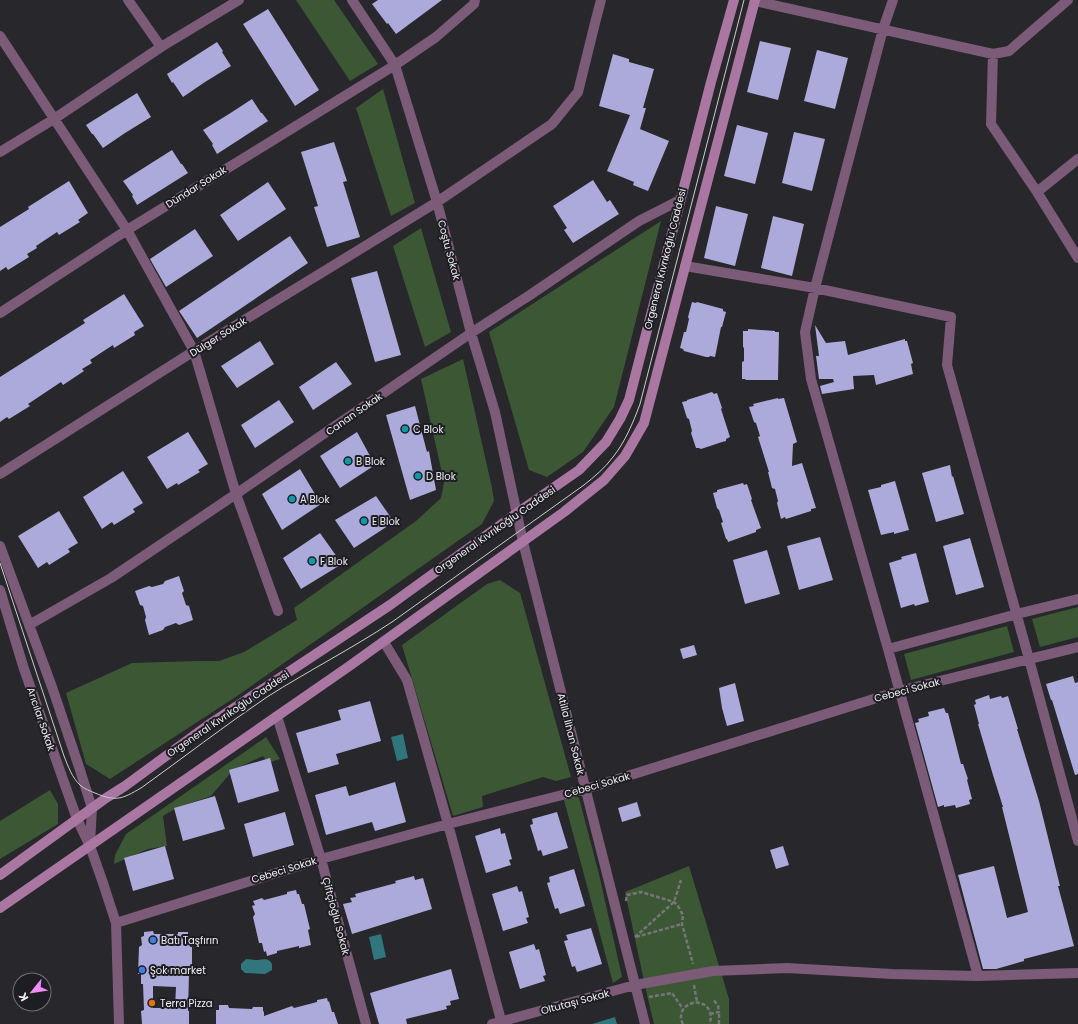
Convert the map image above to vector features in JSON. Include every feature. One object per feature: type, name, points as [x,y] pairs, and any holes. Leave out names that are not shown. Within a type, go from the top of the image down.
[{"type":"main road","name":"Orgeneral Kıvrıkoğlu Caddesi","points":[[0,875],[207,726],[390,605],[579,470],[606,442],[620,420],[629,400],[680,200],[734,0]]},
{"type":"main road","points":[[0,908],[384,642],[523,542],[604,480],[625,456],[644,423],[755,0]]},
{"type":"street","points":[[128,0],[161,47]]},
{"type":"street","points":[[0,152],[54,119],[161,47],[239,0]]},
{"type":"street","name":"Coştu Sokak","points":[[352,0],[395,65],[437,202],[471,333],[495,412],[517,513]]},
{"type":"street","name":"Dündar Sokak","points":[[0,313],[127,230],[395,65],[436,37],[474,4],[475,0]]},
{"type":"street","name":"Dülger Sokak","points":[[0,474],[194,351],[437,202],[552,124],[578,92],[601,0]]},
{"type":"street","points":[[755,0],[993,54],[1009,51],[1068,0]]},
{"type":"street","points":[[893,0],[883,29],[815,288],[805,332],[811,379],[900,691],[978,976]]},
{"type":"street","points":[[0,36],[127,230],[194,351],[236,494],[278,611]]},
{"type":"street","points":[[993,54],[991,124],[1037,192],[1078,258]]},
{"type":"street","points":[[1037,192],[1078,159]]},
{"type":"street","name":"Canan Sokak","points":[[29,625],[111,578],[471,333],[639,221],[680,200]]},
{"type":"street","points":[[685,266],[815,288],[950,317],[947,365],[1017,614],[1078,841]]},
{"type":"street","name":"Atilla İlhan Sokak","points":[[517,513],[523,542],[645,1024]]},
{"type":"street","points":[[0,546],[79,767],[92,808],[90,846]]},
{"type":"street","name":"Arıcılar Sokak","points":[[0,590],[24,669],[77,819],[90,846],[116,923],[119,1024]]},
{"type":"street","points":[[888,649],[1078,599]]},
{"type":"street","points":[[384,642],[407,680],[448,824],[499,1023]]},
{"type":"street","name":"Cebeci Sokak","points":[[116,923],[321,859],[448,824],[586,789],[900,691],[1078,647]]},
{"type":"street","name":"Çiftçioğlu Sokak","points":[[277,716],[321,859],[366,1024]]},
{"type":"street","name":"Oltutaşı Sokak","points":[[499,1023],[635,985],[713,971],[787,968],[892,974],[978,976],[1078,974]]},
{"type":"path","points":[[635,937],[674,902],[681,880]]},
{"type":"path","points":[[628,908],[626,900],[627,895],[641,892],[674,902],[678,906],[683,915],[682,924],[693,962],[697,1002]]},
{"type":"path","points":[[635,937],[682,924]]},
{"type":"path","points":[[633,930],[635,937]]},
{"type":"path","points":[[649,1004],[648,997],[672,992],[683,1009]]},
{"type":"path","points":[[713,999],[718,1006],[718,1024]]},
{"type":"path","points":[[683,1024],[681,1017],[683,1009],[689,1004],[697,1002],[704,1004],[709,1009],[711,1017],[710,1024]]},
{"type":"path","points":[[710,1014],[719,1012]]},
{"type":"green space","points":[[296,0],[334,0],[378,64],[350,81]]},
{"type":"green space","points":[[383,89],[415,203],[391,216],[356,108]]},
{"type":"green space","points":[[661,221],[614,407],[583,452],[547,477],[529,470],[489,332]]},
{"type":"green space","points":[[421,228],[451,332],[425,347],[393,246]]},
{"type":"green space","points":[[463,359],[494,501],[482,524],[237,696],[110,779],[86,764],[66,693],[132,663],[219,661],[244,652],[297,620],[294,608],[416,521],[441,498],[444,482],[421,379]]},
{"type":"green space","points":[[500,580],[520,593],[571,777],[556,781],[543,777],[482,796],[483,807],[453,816],[402,645],[487,584]]},
{"type":"green space","points":[[1078,607],[1078,637],[1040,647],[1032,619]]},
{"type":"green space","points":[[1007,626],[1014,652],[911,680],[904,654]]},
{"type":"green space","points":[[266,737],[280,759],[268,763],[263,756],[233,770],[211,796],[178,807],[163,816],[167,846],[148,849],[114,864],[115,855],[126,834]]},
{"type":"green space","points":[[50,790],[58,804],[58,824],[0,859],[0,821]]},
{"type":"green space","points":[[575,795],[579,798],[599,874],[622,977],[613,983],[564,800]]},
{"type":"green space","points":[[689,866],[729,999],[729,1024],[654,1024],[625,892]]},
{"type":"water","points":[[403,734],[408,758],[397,761],[391,737]]},
{"type":"water","points":[[381,934],[386,957],[374,960],[369,937]]},
{"type":"water","points":[[246,959],[267,960],[272,964],[272,970],[265,974],[245,973],[241,969],[241,964]]},
{"type":"water","points":[[615,1017],[617,1024],[592,1024]]},
{"type":"building","points":[[378,0],[442,0],[396,34],[372,4]]},
{"type":"building","points":[[268,9],[319,90],[295,106],[243,24]]},
{"type":"building","points":[[760,41],[791,48],[778,100],[747,92]]},
{"type":"building","points":[[217,42],[231,66],[183,97],[167,74]]},
{"type":"building","points":[[817,50],[848,58],[835,109],[804,101]]},
{"type":"building","points":[[613,54],[629,59],[629,62],[654,69],[643,108],[646,108],[640,129],[669,141],[648,191],[633,185],[634,182],[607,171],[630,115],[599,106]]},
{"type":"building","points":[[137,93],[151,117],[103,148],[86,125]]},
{"type":"building","points":[[252,99],[268,121],[217,154],[212,145],[213,144],[203,130]]},
{"type":"building","points":[[737,125],[768,133],[755,184],[724,176]]},
{"type":"building","points":[[794,132],[825,139],[812,191],[782,183]]},
{"type":"building","points":[[334,142],[347,181],[343,182],[360,237],[327,247],[314,207],[318,206],[301,152]]},
{"type":"building","points":[[172,150],[188,173],[137,205],[132,196],[133,195],[123,181]]},
{"type":"building","points":[[593,180],[607,202],[610,200],[619,214],[573,243],[564,230],[567,228],[553,206]]},
{"type":"building","points":[[69,181],[88,213],[78,220],[80,222],[59,235],[57,232],[36,246],[37,248],[27,254],[29,257],[8,270],[6,267],[0,271],[0,227]]},
{"type":"building","points":[[268,182],[286,209],[238,241],[220,215]]},
{"type":"building","points":[[716,206],[748,214],[735,266],[704,258]]},
{"type":"building","points":[[773,216],[804,224],[792,276],[761,268]]},
{"type":"building","points":[[195,229],[213,256],[166,287],[150,259]]},
{"type":"building","points":[[290,236],[308,263],[197,338],[179,311]]},
{"type":"building","points":[[377,271],[401,355],[375,362],[351,278]]},
{"type":"building","points":[[124,294],[144,326],[134,332],[135,335],[114,348],[113,345],[90,360],[92,363],[82,369],[84,371],[63,385],[61,382],[28,404],[30,406],[9,419],[7,417],[0,422],[0,377],[85,323],[83,320]]},
{"type":"building","points":[[692,302],[723,309],[723,311],[726,312],[721,327],[715,357],[706,357],[684,351],[680,348],[684,332],[686,332]]},
{"type":"building","points":[[815,325],[826,343],[845,341],[848,355],[905,339],[905,341],[907,341],[913,363],[911,364],[913,374],[876,385],[874,375],[853,376],[854,389],[822,394],[820,386],[834,382],[833,379],[819,379],[816,356],[819,356]]},
{"type":"building","points":[[748,329],[779,332],[778,380],[742,379],[742,362],[744,361],[743,331],[748,331]]},
{"type":"building","points":[[260,341],[274,364],[237,388],[221,366]]},
{"type":"building","points":[[336,362],[352,384],[313,410],[299,387]]},
{"type":"building","points":[[712,392],[714,394],[717,393],[730,437],[726,439],[726,441],[701,449],[696,448],[691,433],[692,431],[689,419],[687,418],[682,402]]},
{"type":"building","points":[[784,398],[797,442],[793,444],[792,466],[802,463],[816,508],[786,519],[785,517],[781,519],[775,489],[772,488],[769,472],[758,437],[760,436],[749,407],[754,406],[753,404]]},
{"type":"building","points":[[279,400],[294,422],[255,448],[241,425]]},
{"type":"building","points":[[415,406],[427,452],[429,451],[436,490],[410,500],[386,415]]},
{"type":"building","points":[[188,432],[208,464],[198,470],[200,472],[178,485],[177,483],[167,489],[147,457]]},
{"type":"building","name":"B Blok","points":[[357,432],[375,465],[340,488],[320,456]]},
{"type":"building","points":[[950,465],[952,477],[953,476],[964,514],[936,522],[922,473]]},
{"type":"building","name":"A Blok","points":[[300,469],[321,504],[282,530],[262,494]]},
{"type":"building","points":[[123,471],[143,503],[133,509],[135,512],[114,525],[112,522],[102,529],[83,497]]},
{"type":"building","points":[[895,481],[909,530],[894,534],[894,532],[881,535],[868,490],[881,487],[881,485]]},
{"type":"building","points":[[743,483],[744,485],[747,484],[761,528],[756,530],[756,532],[728,542],[713,493],[717,492],[717,490]]},
{"type":"building","name":"E Blok","points":[[376,496],[394,522],[354,548],[335,520]]},
{"type":"building","points":[[59,511],[78,543],[68,549],[70,552],[49,565],[47,562],[38,568],[18,536]]},
{"type":"building","name":"F Blok","points":[[320,533],[342,564],[301,589],[283,558]]},
{"type":"building","points":[[820,537],[833,580],[799,590],[787,546]]},
{"type":"building","points":[[970,538],[984,587],[956,595],[943,546]]},
{"type":"building","points":[[767,550],[780,594],[745,604],[733,560]]},
{"type":"building","points":[[916,553],[929,602],[901,608],[889,563],[902,559],[901,557]]},
{"type":"building","points":[[179,576],[184,591],[182,593],[186,605],[189,606],[193,620],[179,625],[176,623],[149,635],[143,606],[140,605],[135,591],[149,586],[152,587],[163,584],[165,581]]},
{"type":"building","points":[[694,645],[697,655],[683,659],[680,649]]},
{"type":"building","points":[[1073,676],[1075,683],[1078,682],[1078,774],[1075,775],[1046,684]]},
{"type":"building","points":[[735,683],[744,721],[727,726],[719,688]]},
{"type":"building","points":[[989,695],[990,699],[1008,696],[1039,801],[1060,886],[1058,886],[1074,946],[1024,959],[1024,961],[996,969],[983,969],[958,875],[994,866],[1007,918],[1028,912],[1003,807],[978,724],[974,705],[976,704],[975,700]]},
{"type":"building","points":[[370,701],[381,741],[336,754],[339,764],[308,773],[296,733],[341,720],[338,710]]},
{"type":"building","points":[[944,708],[946,713],[948,713],[961,764],[963,764],[968,779],[972,799],[969,800],[970,804],[956,808],[955,805],[944,807],[944,805],[938,807],[915,723],[919,722],[918,719],[929,716],[928,712]]},
{"type":"building","points":[[270,758],[279,791],[238,803],[229,770]]},
{"type":"building","points":[[395,782],[406,822],[375,831],[372,822],[326,835],[315,795],[346,786],[349,796]]},
{"type":"building","points":[[215,796],[225,829],[183,841],[174,808]]},
{"type":"building","points":[[637,802],[641,816],[622,822],[618,808]]},
{"type":"building","points":[[285,812],[294,845],[253,857],[244,824]]},
{"type":"building","points":[[557,812],[568,848],[543,856],[541,850],[538,851],[530,825],[533,824],[532,819]]},
{"type":"building","points":[[500,828],[501,834],[505,833],[512,859],[509,860],[511,865],[486,873],[475,836]]},
{"type":"building","points":[[165,846],[174,879],[133,891],[124,858]]},
{"type":"building","points":[[783,846],[789,865],[776,869],[770,850]]},
{"type":"building","points":[[574,869],[585,906],[560,914],[558,908],[555,909],[547,883],[550,882],[549,877]]},
{"type":"building","points":[[414,876],[415,880],[423,878],[432,909],[352,934],[343,904],[352,902],[350,898],[356,897],[355,894],[396,883],[395,881]]},
{"type":"building","points":[[517,886],[519,892],[522,891],[529,917],[526,918],[528,923],[503,931],[492,894]]},
{"type":"building","points":[[296,890],[302,904],[304,904],[310,929],[308,930],[311,945],[277,951],[277,953],[267,956],[266,951],[264,952],[262,943],[259,943],[253,917],[255,914],[252,906],[255,905],[253,901],[262,898],[264,900]]},
{"type":"building","points":[[591,928],[602,964],[577,972],[575,966],[572,967],[564,941],[568,940],[566,935]]},
{"type":"building","points":[[153,931],[154,934],[178,934],[178,932],[188,932],[188,936],[190,936],[190,947],[192,947],[192,973],[189,974],[189,1024],[142,1024],[141,1011],[144,1010],[143,984],[141,984],[141,974],[138,974],[139,947],[142,945],[141,937],[144,936],[144,932]],"holes":[[[153,986],[176,987],[175,1008],[153,1008]]]},
{"type":"building","points":[[534,944],[536,950],[539,949],[546,975],[543,976],[545,981],[520,989],[509,952]]},
{"type":"building","points":[[451,969],[459,999],[450,1001],[451,1005],[446,1006],[447,1009],[406,1019],[407,1024],[379,1024],[370,993]]},
{"type":"building","points":[[327,998],[338,1024],[216,1024],[216,1010],[219,1010],[219,1005],[228,1005],[229,1008],[252,1009],[253,1007],[263,1007],[264,1016],[292,1006],[294,1008]]},
{"type":"tram line","points":[[0,563],[64,756],[71,772],[78,783],[86,789],[108,798],[119,798],[129,795],[141,788],[267,697],[392,622],[584,485],[603,469],[617,451],[635,418],[640,404],[744,0]]},
{"type":"place","name":"C Blok","points":[[405,429]]},
{"type":"place","name":"B Blok","points":[[348,461]]},
{"type":"place","name":"D Blok","points":[[418,476]]},
{"type":"place","name":"A Blok","points":[[292,499]]},
{"type":"place","name":"E Blok","points":[[364,521]]},
{"type":"place","name":"F Blok","points":[[312,561]]},
{"type":"place","name":"Batı Taşfırın","points":[[153,940]]},
{"type":"place","name":"Şok market","points":[[142,970]]},
{"type":"place","name":"Terra Pizza","points":[[152,1003]]}]
